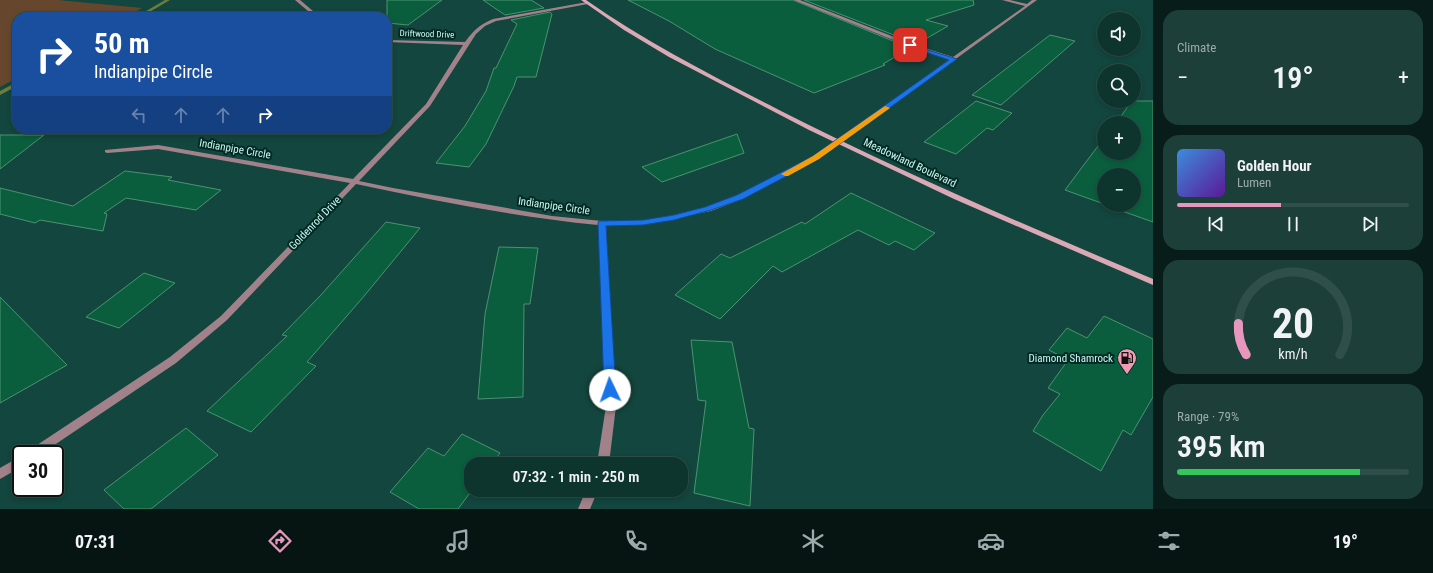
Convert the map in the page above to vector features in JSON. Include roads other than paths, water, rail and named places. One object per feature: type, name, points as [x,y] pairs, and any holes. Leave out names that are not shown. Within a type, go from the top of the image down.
[{"type":"street","points":[[297,0],[312,12]]},
{"type":"street","points":[[796,0],[904,43],[954,59]]},
{"type":"street","points":[[1004,0],[1028,6]]},
{"type":"street","name":"Indianpipe Circle","points":[[107,151],[158,147],[552,218],[602,223],[643,223],[708,208],[740,197],[816,158],[1035,0]]},
{"type":"street","name":"Goldenrod Drive","points":[[46,445],[167,365],[224,318],[428,105],[466,44],[474,33],[483,25],[495,20],[585,1]]},
{"type":"street","name":"Meadowland Boulevard","points":[[585,1],[624,27],[683,62],[839,142],[994,214],[1153,282]]},
{"type":"street","name":"Driftwood Drive","points":[[392,41],[466,44]]},
{"type":"street","points":[[602,223],[611,406],[604,457]]},
{"type":"street","points":[[0,474],[12,467]]},
{"type":"street","points":[[584,509],[589,497]]},
{"type":"waterway","points":[[147,12],[168,0]]},
{"type":"waterway","points":[[0,93],[12,87]]},
{"type":"place","name":"Diamond Shamrock","points":[[1127,375]]}]
